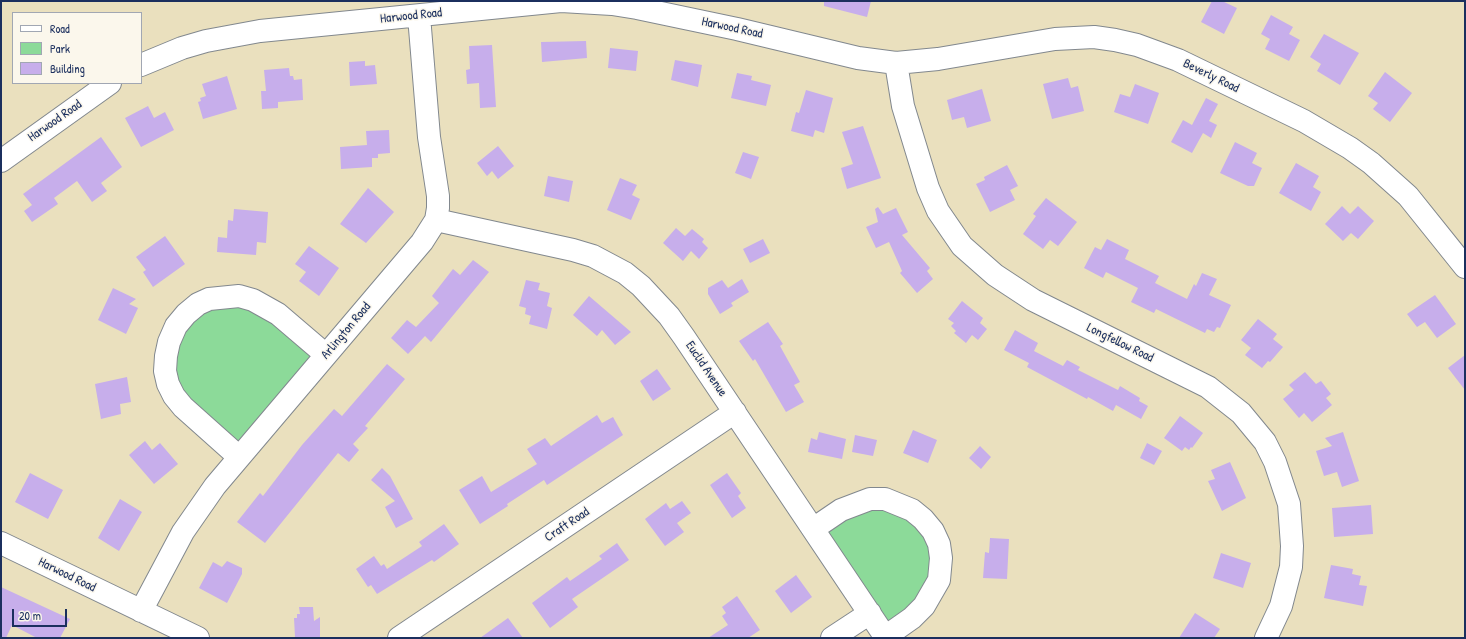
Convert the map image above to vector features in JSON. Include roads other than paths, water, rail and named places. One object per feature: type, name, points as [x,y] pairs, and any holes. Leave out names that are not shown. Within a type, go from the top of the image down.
[{"type":"street","name":"Harwood Road","points":[[142,65],[182,48],[232,35],[561,1],[612,4],[737,29],[858,58],[896,63]]},
{"type":"street","name":"Arlington Road","points":[[141,611],[183,532],[215,486],[422,242],[436,220],[438,196],[429,137],[419,16]]},
{"type":"street","name":"Beverly Road","points":[[896,63],[938,59],[1034,42],[1074,37],[1116,40],[1157,51],[1304,122],[1350,148],[1371,163],[1408,196],[1425,215],[1465,267]]},
{"type":"street","name":"Longfellow Road","points":[[896,63],[903,106],[928,188],[938,211],[962,246],[995,276],[1034,300],[1191,377],[1208,387],[1240,413],[1265,442],[1276,462],[1287,496],[1292,525],[1291,567],[1287,586],[1281,606],[1266,638]]},
{"type":"street","name":"Harwood Road","points":[[1,161],[109,84]]},
{"type":"street","name":"Euclid Avenue","points":[[436,220],[573,250],[609,263],[625,273],[646,290],[669,316],[886,637]]},
{"type":"street","points":[[239,457],[183,407],[174,396],[168,384],[165,371],[169,342],[176,326],[186,314],[198,304],[209,298],[239,296],[253,300],[278,314],[326,355]]},
{"type":"street","name":"Craft Road","points":[[399,638],[734,412]]},
{"type":"street","points":[[814,529],[841,510],[856,503],[870,499],[885,499],[912,510],[923,519],[933,531],[939,544],[941,558],[939,580],[924,606],[912,618],[886,637]]},
{"type":"street","name":"Harwood Road","points":[[1,543],[198,638]]},
{"type":"street","points":[[832,638],[870,613]]}]
